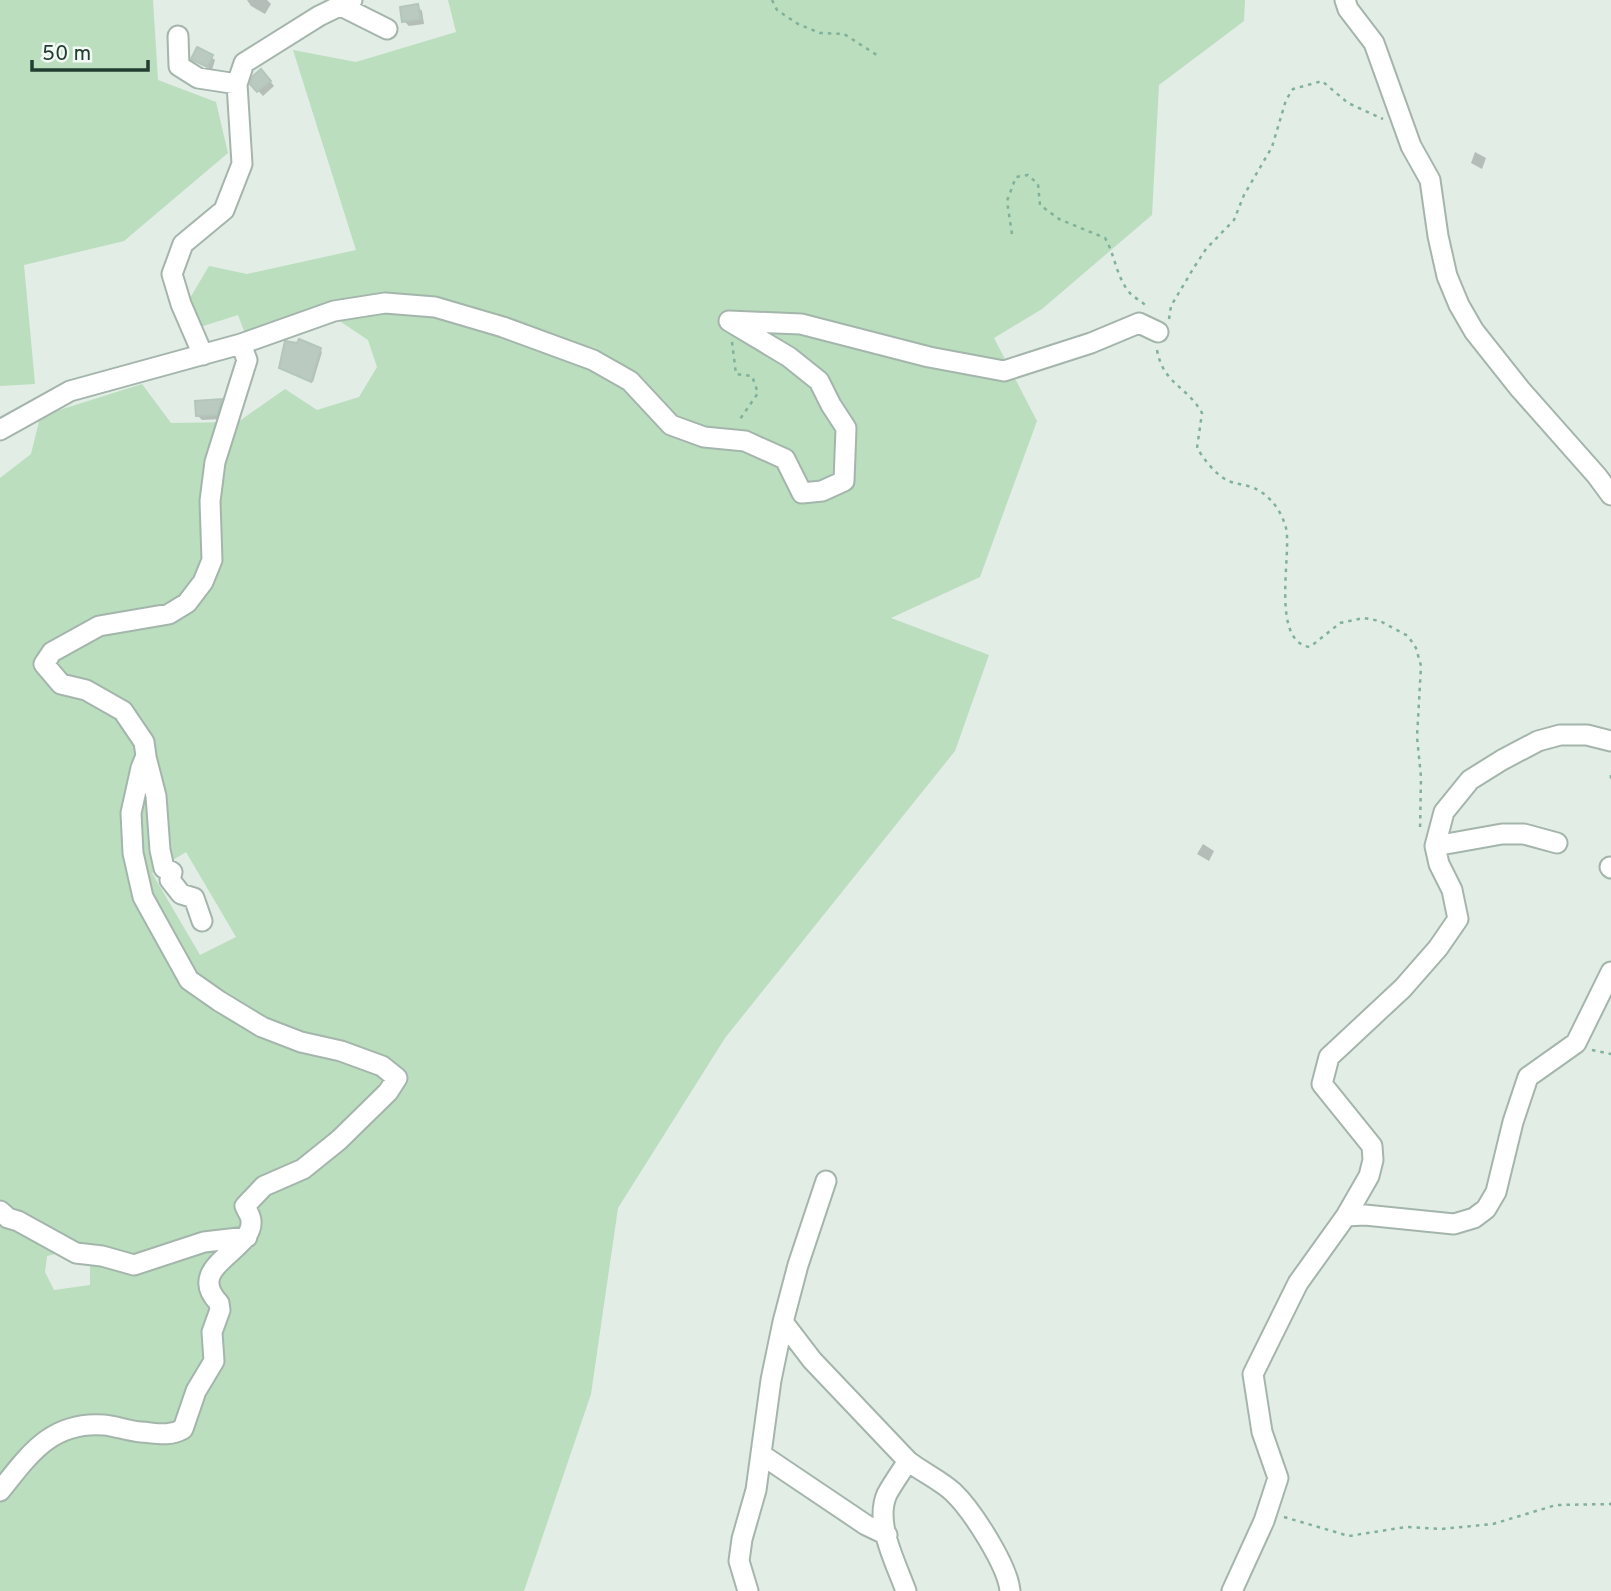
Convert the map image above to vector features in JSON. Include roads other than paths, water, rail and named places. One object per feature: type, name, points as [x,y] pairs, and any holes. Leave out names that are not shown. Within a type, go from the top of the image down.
[{"type":"street","points":[[1345,0],[1348,9],[1374,43],[1411,146],[1430,180],[1447,276],[1459,305],[1474,331],[1520,389],[1611,495]]},
{"type":"street","points":[[203,355],[181,304],[172,274],[183,244],[224,210],[242,164],[237,84],[244,63],[346,3],[387,29]]},
{"type":"street","points":[[178,36],[179,66],[198,78],[237,84]]},
{"type":"street","points":[[3,424],[71,391],[241,344],[334,311],[385,303],[435,307],[503,327],[593,360],[629,381],[671,425],[704,437],[745,441],[785,459],[802,493],[822,491],[844,481],[846,428],[819,381],[789,358],[729,321],[801,324],[929,357],[1004,371],[1091,344],[1139,323],[1158,332]]},
{"type":"street","points":[[202,921],[194,898],[181,894],[170,880],[172,872],[164,868],[156,796],[144,742],[123,711],[86,690],[61,684],[44,664],[52,652],[99,626],[169,614],[187,603],[203,582],[212,561],[210,501],[215,462],[247,359],[241,344]]},
{"type":"street","points":[[1232,1591],[1264,1521],[1278,1479],[1262,1432],[1253,1374],[1298,1283],[1346,1216],[1369,1176],[1373,1160],[1372,1146],[1313,1084],[1329,1057],[1403,988],[1438,948],[1458,919],[1452,890],[1439,864],[1435,846],[1444,812],[1470,780],[1538,741],[1560,735],[1587,735],[1611,741]]},
{"type":"street","points":[[0,1491],[36,1446],[67,1429],[102,1425],[135,1432],[172,1435],[183,1429],[196,1391],[214,1360],[212,1332],[220,1310],[209,1280],[218,1262],[248,1237],[251,1220],[245,1206],[264,1186],[303,1169],[366,1115],[397,1078],[382,1066],[341,1051],[301,1042],[262,1027],[219,1002],[189,980],[143,897],[133,853],[131,813],[146,756]]},
{"type":"street","points":[[1435,846],[1502,834],[1524,834],[1557,843]]},
{"type":"street","points":[[1346,1216],[1365,1215],[1454,1224],[1474,1218],[1486,1209],[1496,1192],[1513,1122],[1528,1077],[1576,1043],[1611,972]]},
{"type":"street","points":[[748,1591],[739,1561],[742,1539],[756,1490],[771,1380],[798,1265],[826,1181]]},
{"type":"street","points":[[0,1211],[8,1218],[76,1253],[102,1256],[134,1265],[204,1242],[248,1237]]},
{"type":"street","points":[[783,1322],[812,1360],[908,1461],[952,1492],[972,1516],[1003,1565],[1010,1591]]},
{"type":"street","points":[[762,1455],[866,1525],[887,1535]]},
{"type":"street","points":[[906,1591],[887,1535],[883,1511],[886,1496],[908,1461]]}]
